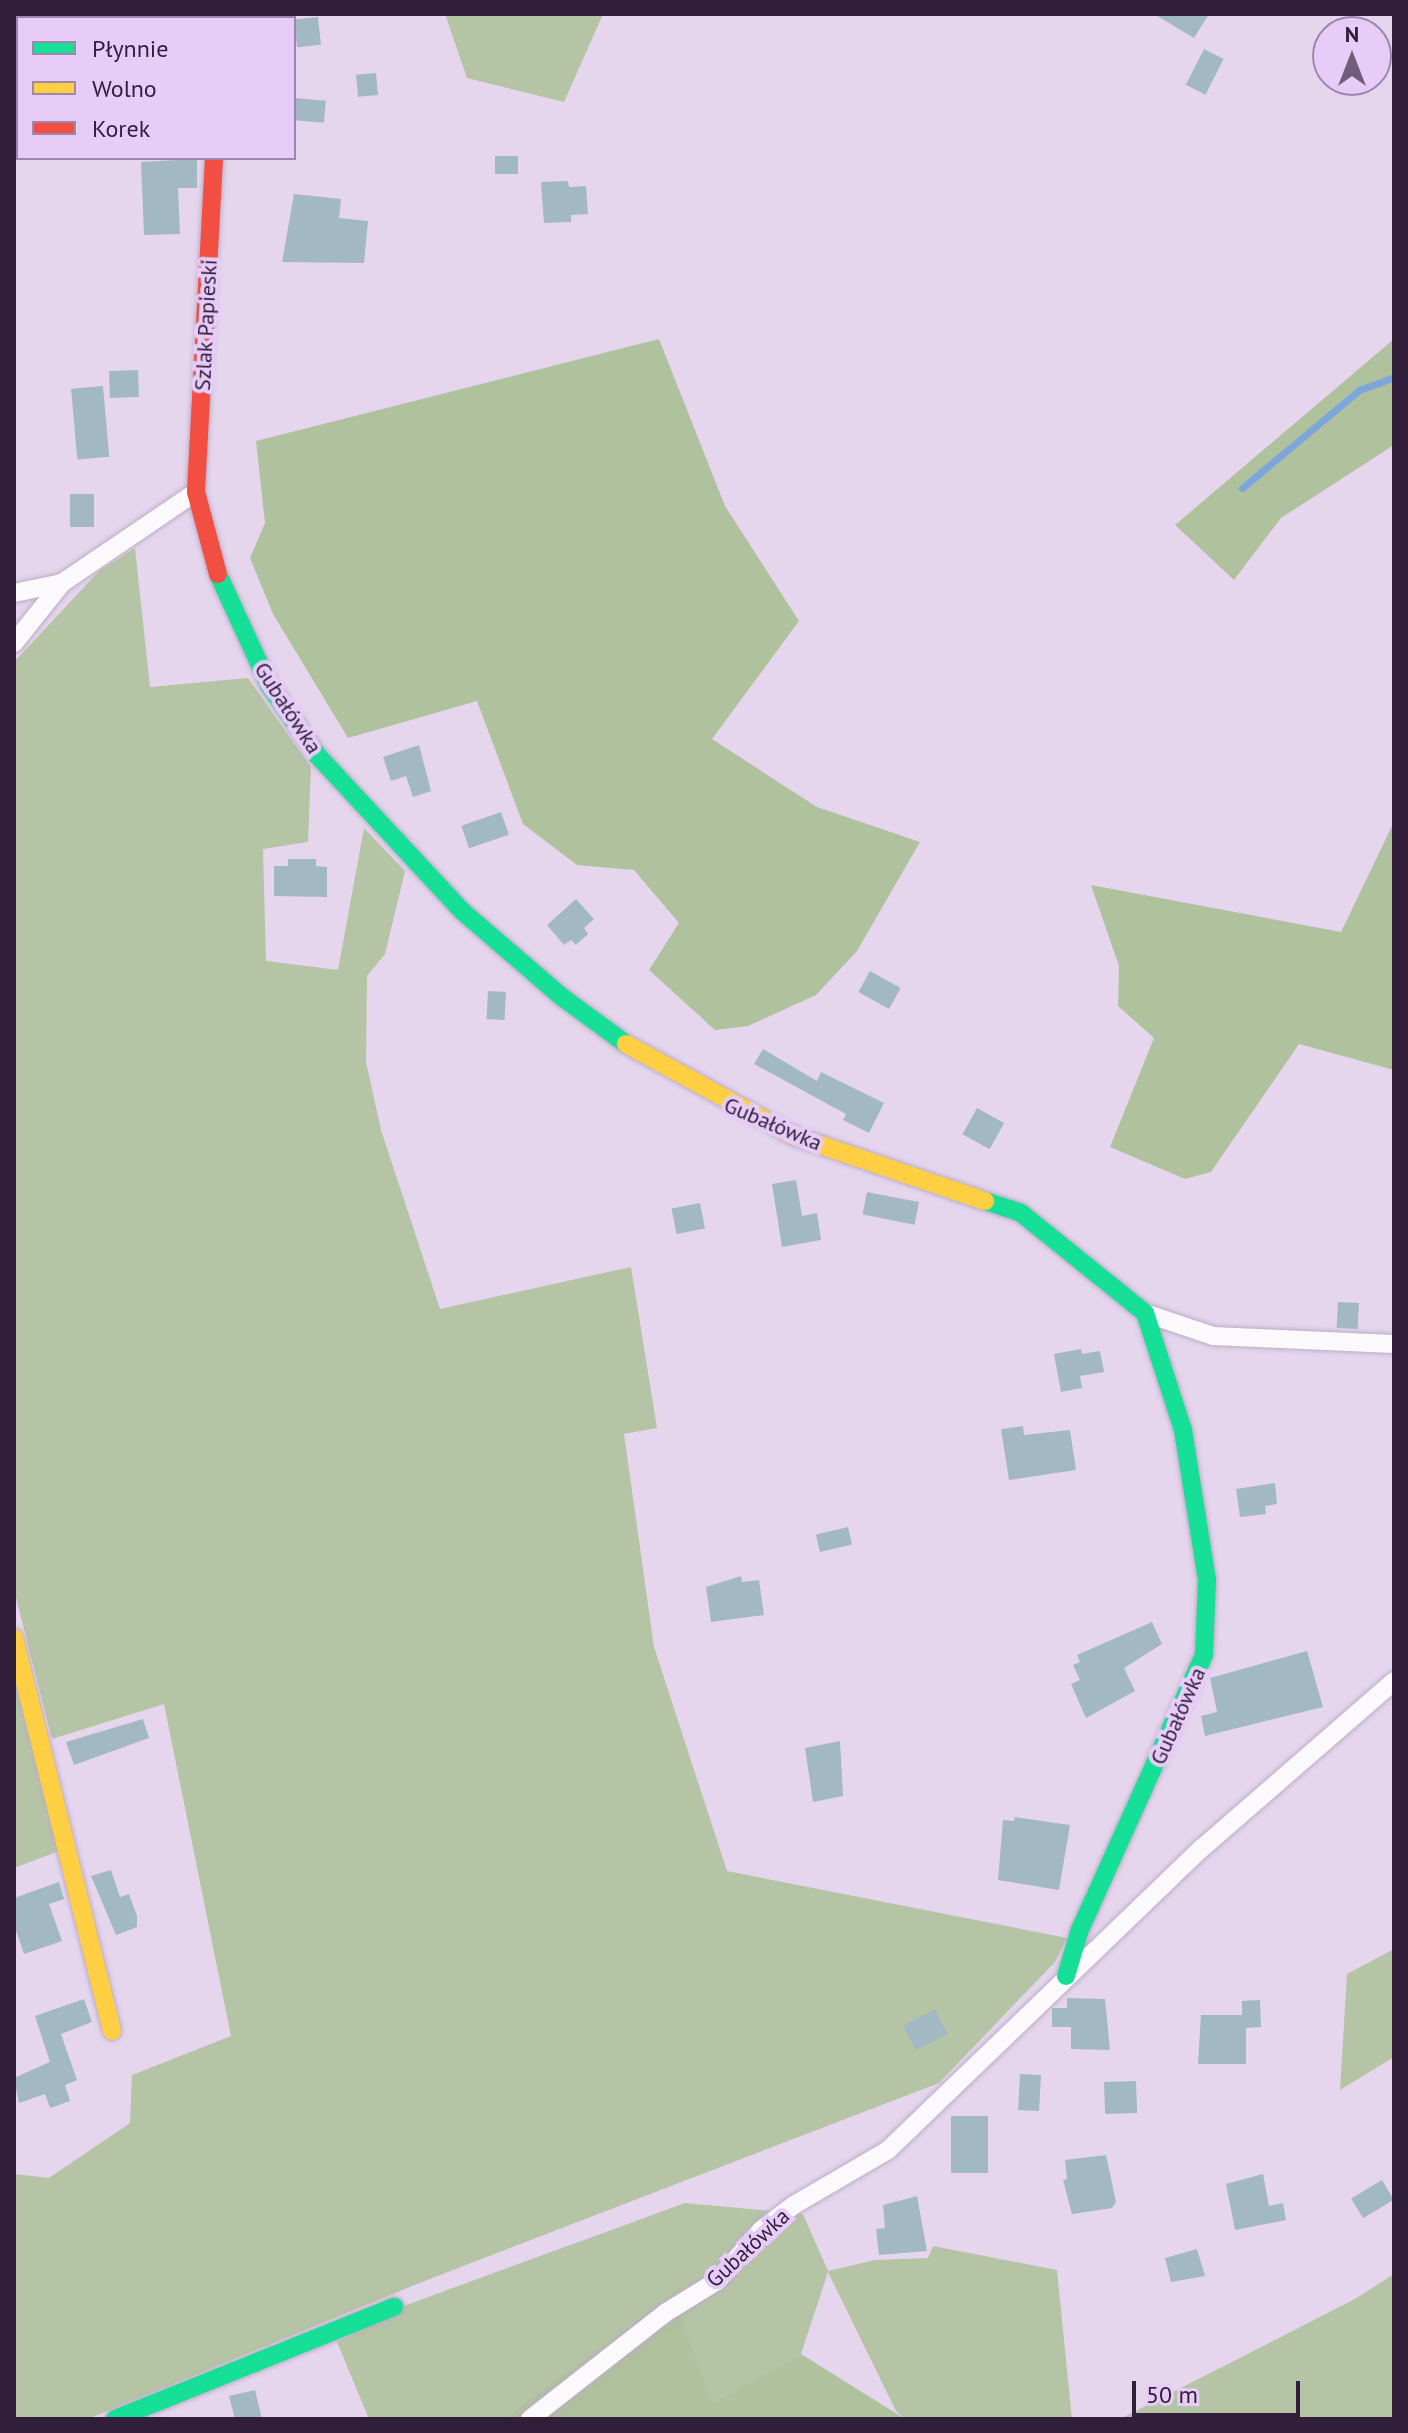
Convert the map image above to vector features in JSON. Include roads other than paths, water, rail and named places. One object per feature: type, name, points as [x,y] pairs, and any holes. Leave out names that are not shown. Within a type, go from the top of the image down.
[{"type":"street","name":"Szlak Papieski","points":[[196,492],[214,160]]},
{"type":"street","points":[[14,643],[62,583],[196,492]]},
{"type":"street","name":"Gubałówka","points":[[196,492],[224,594],[292,722],[379,826],[484,930],[562,997],[683,1082],[794,1136],[1021,1213],[1145,1313],[1183,1430],[1196,1502],[1207,1580],[1204,1655],[1080,1929],[1066,1976]]},
{"type":"street","points":[[14,593],[62,583]]},
{"type":"street","points":[[1145,1313],[1213,1336],[1394,1344]]},
{"type":"street","points":[[14,1638],[112,2031]]},
{"type":"street","name":"Gubałówka","points":[[530,2419],[665,2313],[717,2281],[761,2230],[794,2205],[888,2150],[971,2076],[1066,1976],[1201,1849],[1394,1681]]},
{"type":"street","points":[[115,2419],[394,2307]]},
{"type":"waterway","points":[[1242,488],[1359,390],[1394,377]]}]
